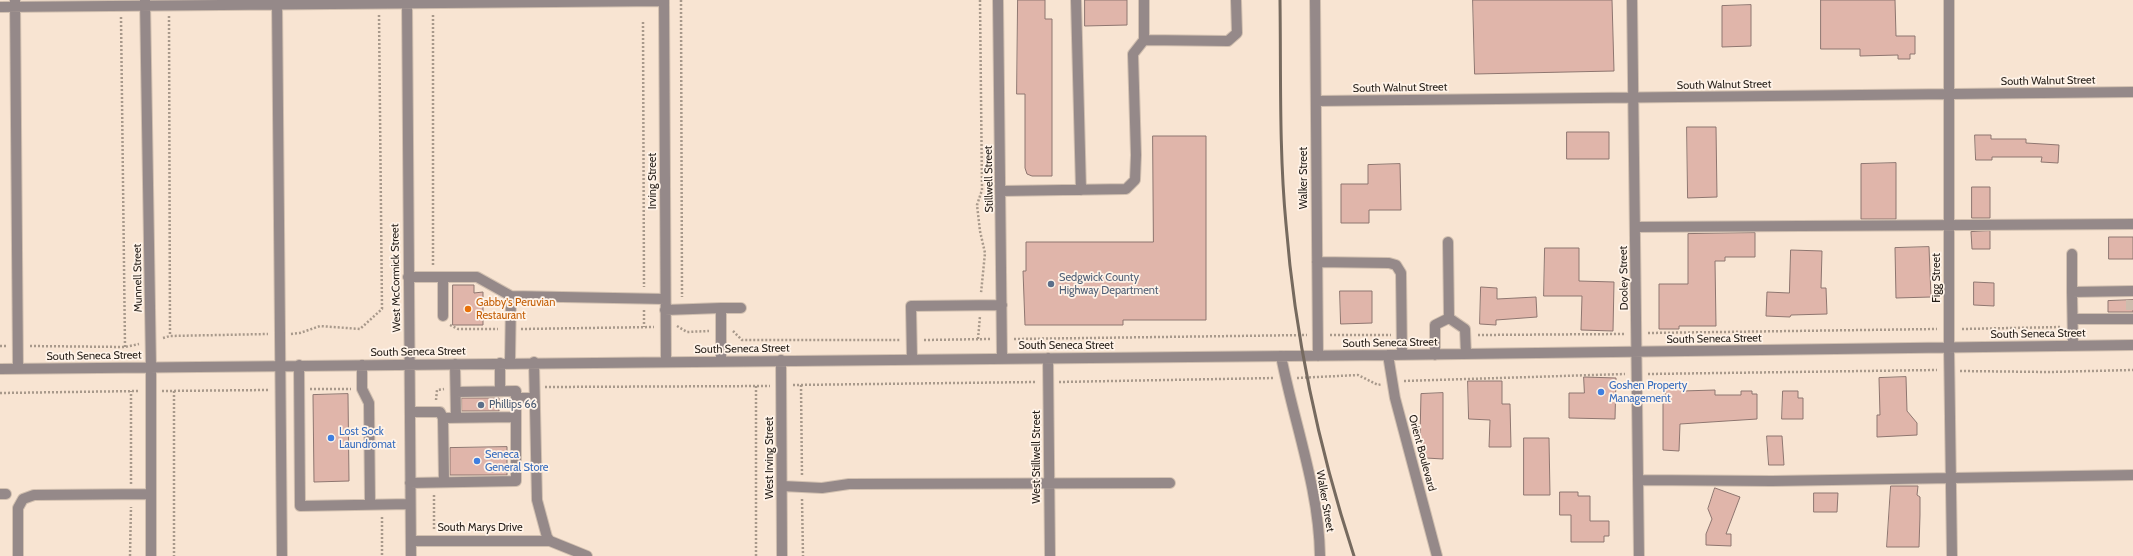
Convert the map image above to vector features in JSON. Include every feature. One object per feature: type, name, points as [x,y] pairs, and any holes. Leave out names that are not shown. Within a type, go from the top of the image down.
[{"type":"street","points":[[0,7],[15,4],[121,6],[145,3],[169,6],[276,2],[664,0]]},
{"type":"street","name":"Irving Street","points":[[664,0],[666,361]]},
{"type":"street","name":"Stillwell Street","points":[[998,0],[1002,358]]},
{"type":"street","points":[[1076,0],[1081,190]]},
{"type":"street","points":[[1001,191],[1126,189],[1135,180],[1136,155],[1133,54],[1144,40],[1144,0]]},
{"type":"street","points":[[1144,40],[1228,41],[1237,33],[1236,0]]},
{"type":"street","name":"Walker Street","points":[[1315,0],[1318,356]]},
{"type":"street","name":"Dooley Street","points":[[1632,0],[1632,98],[1638,374],[1639,556]]},
{"type":"street","name":"Figg Street","points":[[1949,0],[1949,370],[1952,556]]},
{"type":"street","name":"West McCormick Street","points":[[407,1],[411,556]]},
{"type":"street","points":[[276,2],[282,556]]},
{"type":"street","name":"Munnell Street","points":[[145,3],[151,367],[151,556]]},
{"type":"street","points":[[15,4],[18,369]]},
{"type":"street","name":"South Walnut Street","points":[[1316,101],[2133,92]]},
{"type":"street","points":[[1635,227],[2133,224]]},
{"type":"street","points":[[1448,242],[1449,318]]},
{"type":"street","points":[[2072,254],[2073,346]]},
{"type":"street","points":[[1317,262],[1389,263],[1396,265],[1401,273],[1402,355]]},
{"type":"street","points":[[408,277],[477,277],[510,296],[665,298]]},
{"type":"street","points":[[438,277],[445,319]]},
{"type":"street","points":[[2072,292],[2132,294]]},
{"type":"street","points":[[500,391],[510,329],[510,296]]},
{"type":"street","points":[[912,359],[912,306],[1002,305]]},
{"type":"street","points":[[721,308],[721,361]]},
{"type":"street","points":[[665,310],[741,308]]},
{"type":"street","points":[[1449,318],[1465,329],[1466,354]]},
{"type":"street","points":[[1436,355],[1436,325],[1449,318]]},
{"type":"street","points":[[2073,323],[2132,318]]},
{"type":"street","name":"South Seneca Street","points":[[0,369],[534,362],[1436,355],[2133,345]]},
{"type":"street","name":"Orient Boulevard","points":[[1388,355],[1392,383],[1437,556]]},
{"type":"street","name":"Walker Street","points":[[1281,356],[1285,378],[1313,488],[1320,531],[1320,556]]},
{"type":"street","name":"West Stillwell Street","points":[[1048,358],[1050,556]]},
{"type":"street","name":"West Irving Street","points":[[781,360],[782,556]]},
{"type":"street","points":[[534,362],[537,500],[547,537],[550,541]]},
{"type":"street","points":[[455,364],[456,418]]},
{"type":"street","points":[[299,365],[300,506],[410,504]]},
{"type":"street","points":[[362,365],[362,389],[369,402],[370,504]]},
{"type":"street","points":[[410,482],[516,481],[516,391],[456,390]]},
{"type":"street","points":[[516,398],[534,398]]},
{"type":"street","points":[[410,412],[456,418],[516,418]]},
{"type":"street","points":[[439,415],[439,482]]},
{"type":"street","points":[[1639,480],[2133,475]]},
{"type":"street","points":[[782,486],[822,488],[849,484],[1170,482]]},
{"type":"street","points":[[18,556],[18,508],[23,499],[34,495],[151,494]]},
{"type":"street","name":"South Marys Drive","points":[[411,541],[550,541],[587,556]]},
{"type":"path","points":[[681,0],[682,329]]},
{"type":"path","points":[[978,340],[985,253],[980,232],[977,205],[982,190],[980,0]]},
{"type":"path","points":[[433,2],[438,277]]},
{"type":"path","points":[[121,6],[125,347]]},
{"type":"path","points":[[169,6],[170,336]]},
{"type":"path","points":[[643,22],[644,327]]},
{"type":"path","points":[[445,319],[458,329],[678,326],[686,332],[733,331],[742,340],[978,340],[1401,335]]},
{"type":"path","points":[[1466,335],[1949,329],[2073,323]]},
{"type":"path","points":[[534,387],[781,386],[1285,378],[1358,375],[1378,385],[1422,380],[1883,369],[2049,372],[2133,370]]},
{"type":"path","points":[[801,385],[803,556]]},
{"type":"path","points":[[756,386],[756,556]]},
{"type":"path","points":[[299,390],[362,389]]},
{"type":"path","points":[[0,393],[151,390],[280,390]]},
{"type":"path","points":[[174,390],[174,556]]},
{"type":"path","points":[[439,415],[437,390],[456,390]]},
{"type":"path","points":[[130,556],[131,391]]},
{"type":"path","points":[[434,540],[439,482]]},
{"type":"path","points":[[382,504],[382,556]]},
{"type":"building","points":[[1018,0],[1045,0],[1045,19],[1052,19],[1052,176],[1032,176],[1027,174],[1025,168],[1025,94],[1017,94]]},
{"type":"building","points":[[1085,0],[1127,0],[1127,25],[1085,26]]},
{"type":"building","points":[[1473,0],[1612,0],[1614,71],[1475,74]]},
{"type":"building","points":[[1821,0],[1895,0],[1896,36],[1915,36],[1915,54],[1910,54],[1910,59],[1898,59],[1898,55],[1860,56],[1860,49],[1821,49]]},
{"type":"building","points":[[1751,5],[1751,46],[1722,47],[1722,6]]},
{"type":"building","points":[[1687,127],[1716,127],[1717,197],[1688,198]]},
{"type":"building","points":[[1567,132],[1609,132],[1609,159],[1567,159]]},
{"type":"building","points":[[1975,135],[1991,135],[1991,139],[2026,139],[2026,143],[2059,145],[2058,163],[2041,162],[2042,157],[1992,157],[1992,160],[1976,160]]},
{"type":"building","points":[[1153,136],[1206,136],[1206,320],[1123,320],[1123,325],[1025,325],[1023,271],[1026,271],[1026,242],[1153,242]]},
{"type":"building","points":[[1896,163],[1896,219],[1861,219],[1861,164]]},
{"type":"building","points":[[1400,164],[1401,210],[1369,210],[1369,223],[1341,223],[1341,184],[1368,184],[1368,165]]},
{"type":"building","points":[[1972,187],[1990,187],[1990,218],[1972,218]]},
{"type":"building","points":[[1990,231],[1990,249],[1972,249],[1971,232]]},
{"type":"building","points":[[1755,233],[1755,257],[1725,257],[1725,261],[1715,261],[1716,326],[1679,326],[1679,329],[1659,329],[1659,284],[1688,284],[1688,234]]},
{"type":"building","points":[[2109,237],[2133,237],[2133,259],[2109,259]]},
{"type":"building","points":[[1929,247],[1931,297],[1896,298],[1895,248]]},
{"type":"building","points":[[1545,248],[1579,248],[1579,281],[1614,282],[1613,331],[1581,330],[1582,296],[1544,296]]},
{"type":"building","points":[[1791,250],[1822,251],[1821,288],[1826,288],[1827,314],[1791,315],[1790,317],[1766,316],[1767,292],[1789,293]]},
{"type":"building","points":[[1974,282],[1994,283],[1994,306],[1974,305]]},
{"type":"building","name":"Gabby's Peruvian Restaurant","points":[[453,285],[474,285],[474,293],[483,292],[483,325],[453,325]]},
{"type":"building","points":[[1481,287],[1497,288],[1497,299],[1536,297],[1537,317],[1496,320],[1496,325],[1480,324]]},
{"type":"building","points":[[1340,291],[1372,291],[1372,323],[1341,324]]},
{"type":"building","points":[[2133,300],[2133,312],[2108,312],[2108,301]]},
{"type":"building","points":[[1584,377],[1616,378],[1615,419],[1569,418],[1569,393],[1584,393]]},
{"type":"building","points":[[1906,377],[1907,411],[1917,423],[1917,435],[1877,437],[1877,415],[1880,415],[1879,378]]},
{"type":"building","points":[[1468,381],[1502,381],[1502,404],[1510,404],[1511,447],[1489,447],[1490,420],[1469,419]]},
{"type":"building","points":[[1665,389],[1682,389],[1682,391],[1715,390],[1715,395],[1741,395],[1741,391],[1752,391],[1752,394],[1757,394],[1757,419],[1680,424],[1679,451],[1663,450],[1663,395],[1665,395]]},
{"type":"building","points":[[1783,391],[1798,391],[1798,398],[1803,398],[1803,419],[1782,419]]},
{"type":"building","points":[[1443,393],[1443,459],[1426,458],[1420,437],[1421,394]]},
{"type":"building","name":"Lost Sock Laundromat","points":[[348,394],[349,481],[314,482],[313,395]]},
{"type":"building","name":"Phillips 66","points":[[462,398],[499,398],[499,411],[462,411]]},
{"type":"building","points":[[1767,436],[1782,436],[1784,465],[1769,465]]},
{"type":"building","points":[[1524,438],[1549,438],[1550,495],[1524,495]]},
{"type":"building","name":"Seneca General Store","points":[[507,447],[507,475],[450,475],[450,448]]},
{"type":"building","points":[[1891,486],[1918,486],[1917,495],[1920,497],[1919,547],[1887,547]]},
{"type":"building","points":[[1715,488],[1740,497],[1726,534],[1731,534],[1731,546],[1706,545],[1706,534],[1712,519],[1708,509]]},
{"type":"building","points":[[1560,492],[1578,492],[1578,496],[1590,496],[1590,521],[1609,521],[1609,536],[1604,536],[1604,542],[1571,542],[1571,515],[1560,515]]},
{"type":"building","points":[[1814,493],[1838,493],[1837,512],[1814,512]]},
{"type":"tunnel","points":[[2131,300],[2131,316]]},
{"type":"railway","points":[[1280,0],[1282,168],[1290,266],[1302,350],[1319,434],[1341,516],[1354,556]]},
{"type":"place","name":"Sedgwick County Highway Department","points":[[1051,284]]},
{"type":"place","name":"Gabby's Peruvian Restaurant","points":[[468,309]]},
{"type":"place","name":"Goshen Property Management","points":[[1601,392]]},
{"type":"place","name":"Phillips 66","points":[[481,405]]},
{"type":"place","name":"Lost Sock Laundromat","points":[[331,438]]},
{"type":"place","name":"Seneca General Store","points":[[477,461]]}]
